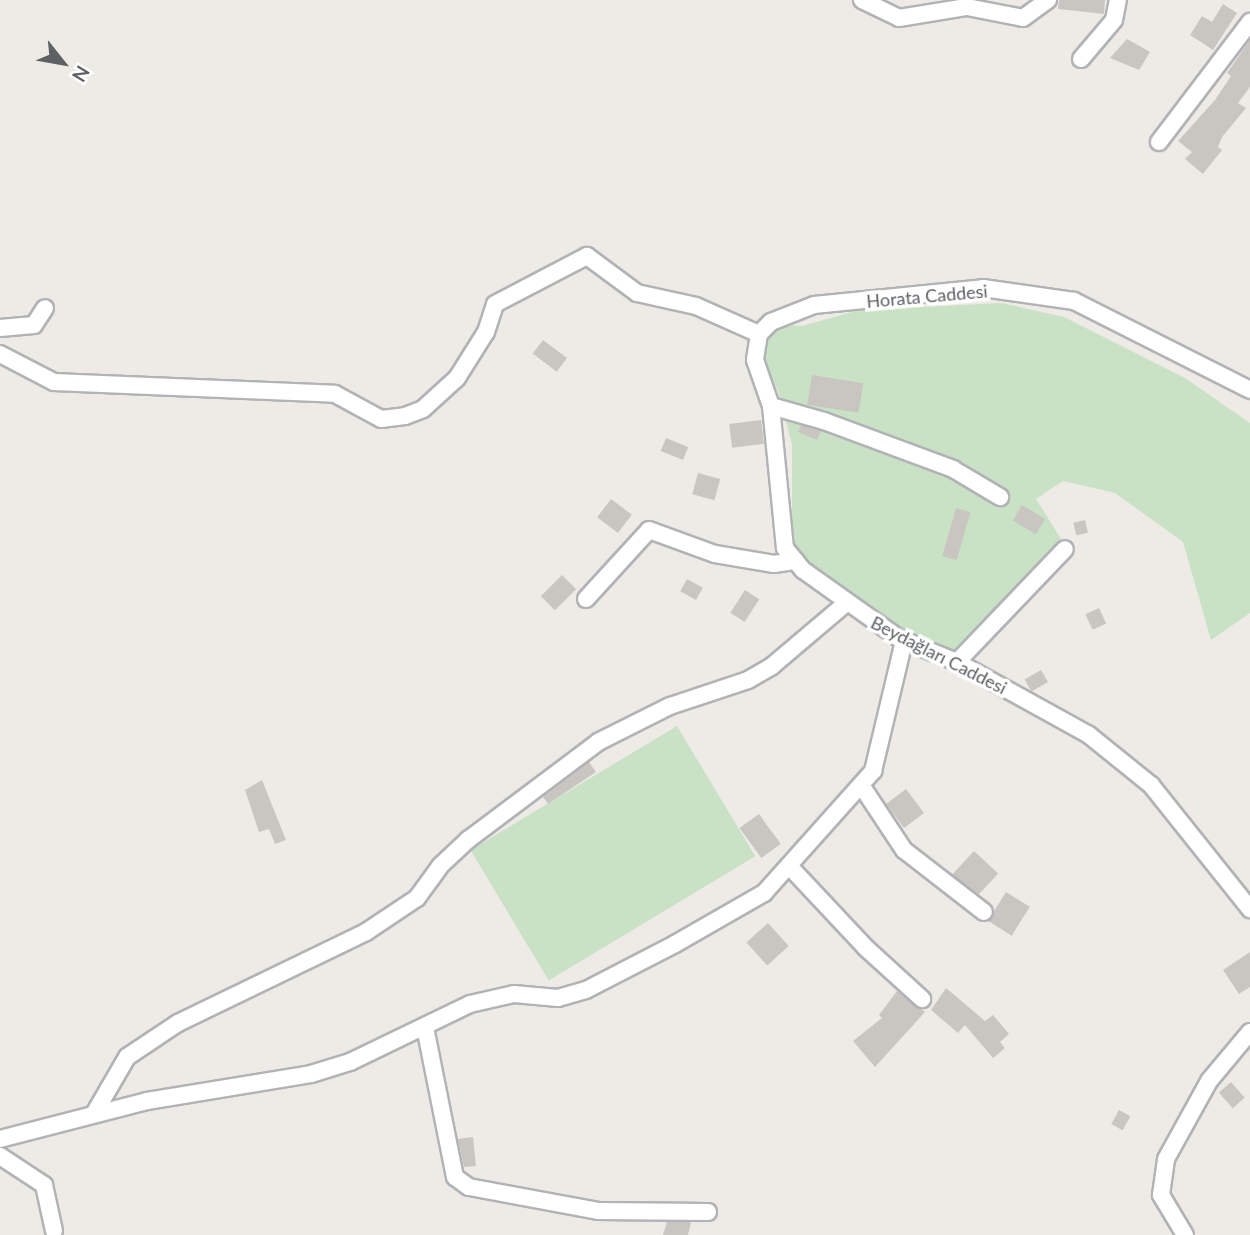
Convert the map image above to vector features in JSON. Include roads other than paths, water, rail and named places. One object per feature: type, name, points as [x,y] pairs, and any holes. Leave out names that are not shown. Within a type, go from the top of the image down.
[{"type":"street","points":[[862,0],[899,18],[967,7],[1023,18],[1048,0]]},
{"type":"street","points":[[1082,60],[1114,20],[1118,0]]},
{"type":"street","points":[[1159,142],[1250,22]]},
{"type":"street","points":[[0,354],[54,382],[335,394],[381,419],[405,416],[423,409],[457,378],[486,332],[495,304],[587,256],[637,293],[696,306],[758,334]]},
{"type":"street","name":"Horata Caddesi","points":[[758,334],[771,322],[814,305],[983,288],[1074,301],[1250,390]]},
{"type":"street","points":[[0,328],[34,325],[45,308]]},
{"type":"street","name":"Beydağları Caddesi","points":[[758,334],[755,360],[771,406],[785,548],[796,562],[845,604],[904,641],[957,662],[1088,735],[1151,785],[1250,909]]},
{"type":"street","points":[[771,406],[824,421],[953,469],[1000,497]]},
{"type":"street","points":[[586,599],[649,530],[715,554],[774,564],[796,562]]},
{"type":"street","points":[[957,662],[1065,549]]},
{"type":"street","points":[[94,1114],[127,1057],[168,1030],[366,932],[417,898],[440,866],[469,839],[598,741],[670,706],[748,680],[772,667],[845,604]]},
{"type":"street","points":[[0,1139],[194,1091],[266,1085],[311,1074],[350,1062],[470,1004],[514,994],[558,998],[586,990],[764,893],[791,868],[873,771],[904,641]]},
{"type":"street","points":[[862,785],[904,850],[984,912]]},
{"type":"street","points":[[791,868],[866,948],[922,999]]},
{"type":"street","points":[[425,1027],[455,1177],[469,1187],[598,1212],[708,1212]]},
{"type":"street","points":[[1185,1235],[1161,1195],[1166,1159],[1209,1081],[1250,1032]]},
{"type":"street","points":[[0,1156],[44,1185],[54,1231]]}]
